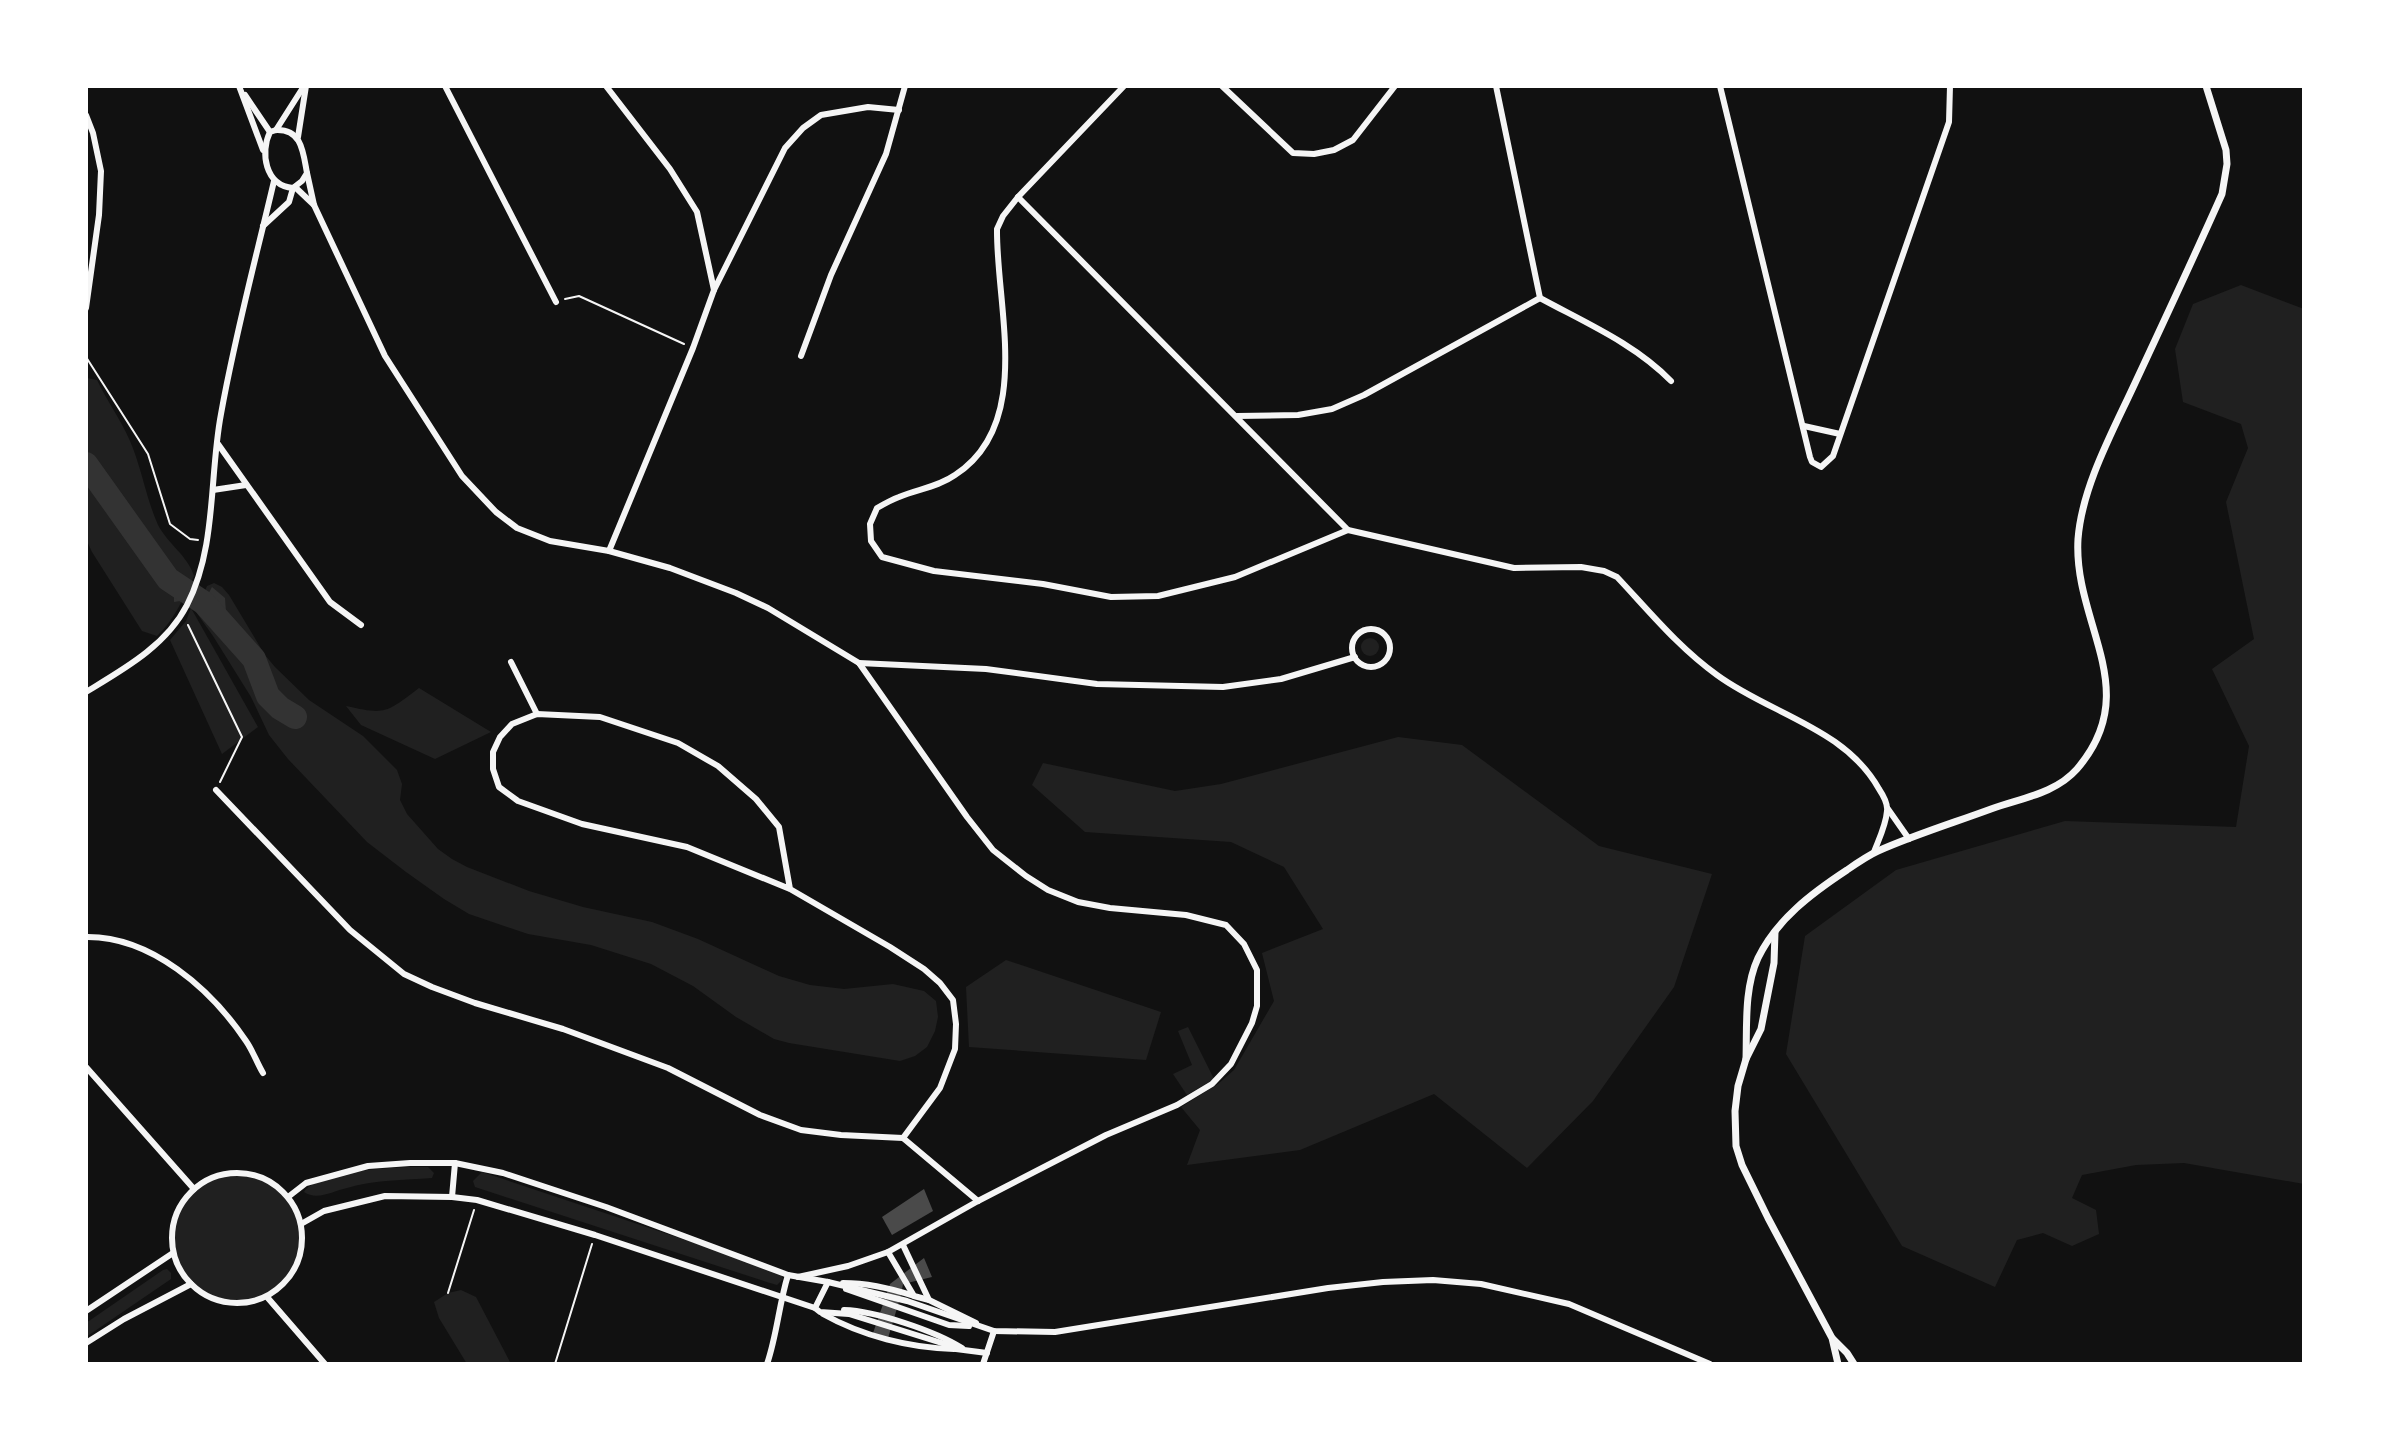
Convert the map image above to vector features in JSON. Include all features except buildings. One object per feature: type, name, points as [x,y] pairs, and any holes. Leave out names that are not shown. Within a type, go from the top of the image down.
[{"type":"street","points":[[239,86],[273,131],[291,132],[298,137]]},
{"type":"street","points":[[86,692],[134,663],[157,643],[186,608],[197,583],[207,541],[220,417],[274,181],[239,86]]},
{"type":"street","points":[[264,152],[273,131],[305,86]]},
{"type":"street","points":[[305,86],[298,137],[314,205],[385,356],[462,476],[496,512],[517,528],[550,541],[609,551],[670,568],[768,608],[859,663],[993,850],[1026,876],[1048,890],[1078,902],[1186,915],[1226,925],[1244,944],[1257,970],[1257,1006],[1252,1023],[1231,1064],[1212,1084],[1177,1105],[1106,1135],[978,1201],[888,1252],[848,1266],[798,1277]]},
{"type":"street","points":[[445,86],[556,302]]},
{"type":"street","points":[[606,86],[670,169],[697,212],[714,290]]},
{"type":"street","points":[[801,356],[831,275],[886,154],[905,86]]},
{"type":"street","points":[[1124,86],[1018,197],[997,229],[1006,364],[1004,399],[990,440],[978,456],[957,474],[934,487],[899,497],[877,508],[870,524],[871,541],[882,557],[934,571],[1043,584],[1111,597],[1158,596],[1235,577],[1348,530]]},
{"type":"street","points":[[1222,86],[1293,153],[1314,154],[1334,150],[1353,140],[1395,86]]},
{"type":"street","points":[[1496,86],[1540,298],[1632,348],[1654,363],[1671,381]]},
{"type":"street","points":[[1720,86],[1810,457],[1821,467],[1833,456],[1949,122],[1950,86]]},
{"type":"street","points":[[1746,1059],[1747,1014],[1757,960],[1775,930],[1807,897],[1874,852],[2040,794],[2061,783],[2094,746],[2104,723],[2108,701],[2107,682],[2080,575],[2078,539],[2083,507],[2105,448],[2222,194],[2226,150],[2206,86]]},
{"type":"street","points":[[609,551],[714,290],[785,148],[803,128],[821,115],[868,107],[899,110]]},
{"type":"street","points":[[86,115],[101,171],[99,215],[86,308]]},
{"type":"street","points":[[263,226],[289,202],[294,188],[307,173]]},
{"type":"street","points":[[274,181],[294,188],[314,205]]},
{"type":"street","points":[[1018,197],[1348,530],[1514,568],[1581,567],[1617,577],[1689,653],[1718,677],[1838,743],[1860,761],[1909,839]]},
{"type":"street","points":[[1237,416],[1298,415],[1332,409],[1377,388],[1540,298]]},
{"type":"street","points":[[1804,426],[1840,434]]},
{"type":"street","points":[[217,444],[330,602],[361,625]]},
{"type":"street","points":[[213,490],[246,485]]},
{"type":"street","points":[[1364,630],[1382,631],[1389,641],[1390,654],[1376,666],[1364,665],[1355,657],[1352,644],[1364,630]]},
{"type":"street","points":[[859,663],[986,669],[1097,684],[1223,687],[1281,679],[1355,657]]},
{"type":"street","points":[[511,662],[537,714]]},
{"type":"street","points":[[790,889],[779,827],[756,799],[718,766],[678,743],[600,717],[537,714],[512,724],[500,737],[493,752],[493,769],[499,787],[518,801],[582,824],[687,847],[790,889],[924,969],[940,983],[953,1000],[955,1049],[940,1088],[903,1138]]},
{"type":"street","points":[[216,790],[350,930],[404,974],[475,1003],[563,1029],[668,1068],[760,1115],[801,1130],[903,1138],[978,1201]]},
{"type":"street","points":[[1874,852],[1888,809]]},
{"type":"street","points":[[1775,930],[1774,963],[1761,1029],[1746,1059],[1738,1086],[1736,1146],[1768,1218],[1832,1338],[1838,1364]]},
{"type":"street","points":[[86,937],[141,947],[174,968],[203,991],[226,1016],[247,1041],[263,1073]]},
{"type":"street","points":[[86,1067],[194,1189]]},
{"type":"street","points":[[288,1197],[306,1183],[368,1166],[455,1163],[503,1173],[592,1202],[788,1275],[831,1283],[862,1283],[929,1300],[986,1329]]},
{"type":"street","points":[[452,1197],[455,1163]]},
{"type":"street","points":[[243,1173],[270,1181],[288,1197],[301,1224],[302,1251],[285,1283],[267,1297],[239,1304],[211,1299],[191,1284],[177,1266],[173,1253],[173,1223],[181,1205],[194,1189],[215,1177],[243,1173]]},
{"type":"street","points":[[301,1224],[324,1211],[385,1196],[477,1200],[595,1235],[781,1297],[817,1310],[843,1325],[899,1342],[987,1353]]},
{"type":"street","points":[[903,1245],[929,1300]]},
{"type":"street","points":[[888,1252],[914,1296]]},
{"type":"street","points":[[86,1311],[173,1253]]},
{"type":"street","points":[[767,1364],[788,1275]]},
{"type":"street","points":[[831,1283],[949,1325],[976,1326],[994,1331],[1055,1332],[1328,1288],[1433,1280],[1481,1284],[1569,1304],[1710,1364]]},
{"type":"street","points":[[817,1310],[831,1283]]},
{"type":"street","points":[[86,1343],[191,1284]]},
{"type":"street","points":[[267,1297],[325,1364]]},
{"type":"street","points":[[817,1310],[849,1314],[956,1349]]},
{"type":"street","points":[[817,1310],[857,1310],[922,1329],[966,1350]]},
{"type":"street","points":[[983,1364],[994,1331]]},
{"type":"street","points":[[1832,1338],[1854,1364]]},
{"type":"path","points":[[556,302],[579,296],[693,348]]},
{"type":"path","points":[[86,357],[148,454],[170,524],[190,539],[207,541]]},
{"type":"path","points":[[186,621],[242,737],[216,790]]},
{"type":"path","points":[[448,1293],[477,1200]]},
{"type":"path","points":[[555,1364],[595,1235]]},
{"type":"shaded area","points":[[2241,285],[2304,309],[2304,1184],[2184,1163],[2136,1165],[2082,1175],[2072,1198],[2096,1210],[2099,1234],[2072,1246],[2043,1233],[2017,1240],[1995,1287],[1902,1246],[1786,1054],[1805,936],[1896,870],[2065,821],[2236,827],[2249,746],[2212,669],[2254,639],[2226,502],[2248,448],[2241,424],[2183,402],[2175,349],[2193,304]]},
{"type":"shaded area","points":[[87,378],[97,380],[122,426],[158,525],[194,576],[174,616],[157,636],[142,631],[86,539]],"holes":[[[162,568],[169,575],[184,578],[185,587],[180,601],[164,588],[157,571]]]},
{"type":"shaded area","points":[[162,568],[169,575],[184,578],[184,583],[188,583],[180,601],[174,602],[174,596],[164,588],[157,571]]},
{"type":"shaded area","points":[[214,583],[229,595],[275,667],[309,700],[363,736],[397,770],[402,784],[400,800],[407,814],[438,849],[452,859],[529,891],[652,922],[779,976],[810,985],[844,989],[893,984],[924,991],[936,1001],[938,1017],[927,1047],[915,1056],[900,1061],[774,1039],[693,986],[651,964],[591,945],[528,934],[469,914],[444,899],[367,842],[269,735],[251,697],[196,612],[207,586]]},
{"type":"shaded area","points":[[212,587],[225,598],[226,613],[207,621],[199,611]]},
{"type":"shaded area","points":[[191,608],[258,727],[222,754],[170,640],[186,621]]},
{"type":"shaded area","points":[[1366,638],[1374,638],[1379,647],[1377,654],[1366,656],[1361,651],[1361,643]]},
{"type":"shaded area","points":[[419,688],[491,732],[435,759],[361,725],[346,706],[385,710]]},
{"type":"shaded area","points":[[1398,737],[1462,745],[1599,846],[1712,874],[1674,987],[1593,1101],[1527,1168],[1434,1094],[1300,1150],[1187,1165],[1200,1130],[1181,1107],[1234,1070],[1274,1001],[1262,953],[1323,929],[1284,867],[1231,842],[1085,832],[1032,785],[1043,763],[1175,791],[1221,784]]},
{"type":"shaded area","points":[[1006,960],[1161,1012],[1146,1060],[969,1047],[966,987]]},
{"type":"shaded area","points":[[1188,1027],[1214,1079],[1187,1095],[1173,1074],[1192,1065],[1178,1031]]},
{"type":"shaded area","points":[[428,1167],[434,1173],[432,1178],[368,1183],[320,1195],[304,1192],[323,1179],[337,1175]]},
{"type":"shaded area","points":[[482,1172],[775,1270],[781,1273],[783,1279],[777,1285],[770,1283],[475,1187],[473,1181]]},
{"type":"shaded area","points":[[243,1173],[270,1181],[288,1197],[291,1194],[301,1225],[302,1246],[294,1271],[272,1294],[250,1303],[227,1303],[206,1295],[188,1280],[177,1261],[173,1237],[179,1210],[190,1193],[214,1178]]},
{"type":"shaded area","points":[[167,1269],[171,1279],[86,1337],[86,1323]]},
{"type":"shaded area","points":[[461,1290],[476,1297],[511,1364],[467,1364],[439,1318],[434,1302],[448,1293]]},
{"type":"waterway","points":[[86,464],[168,579],[204,603],[254,659],[268,696],[295,717]]}]
